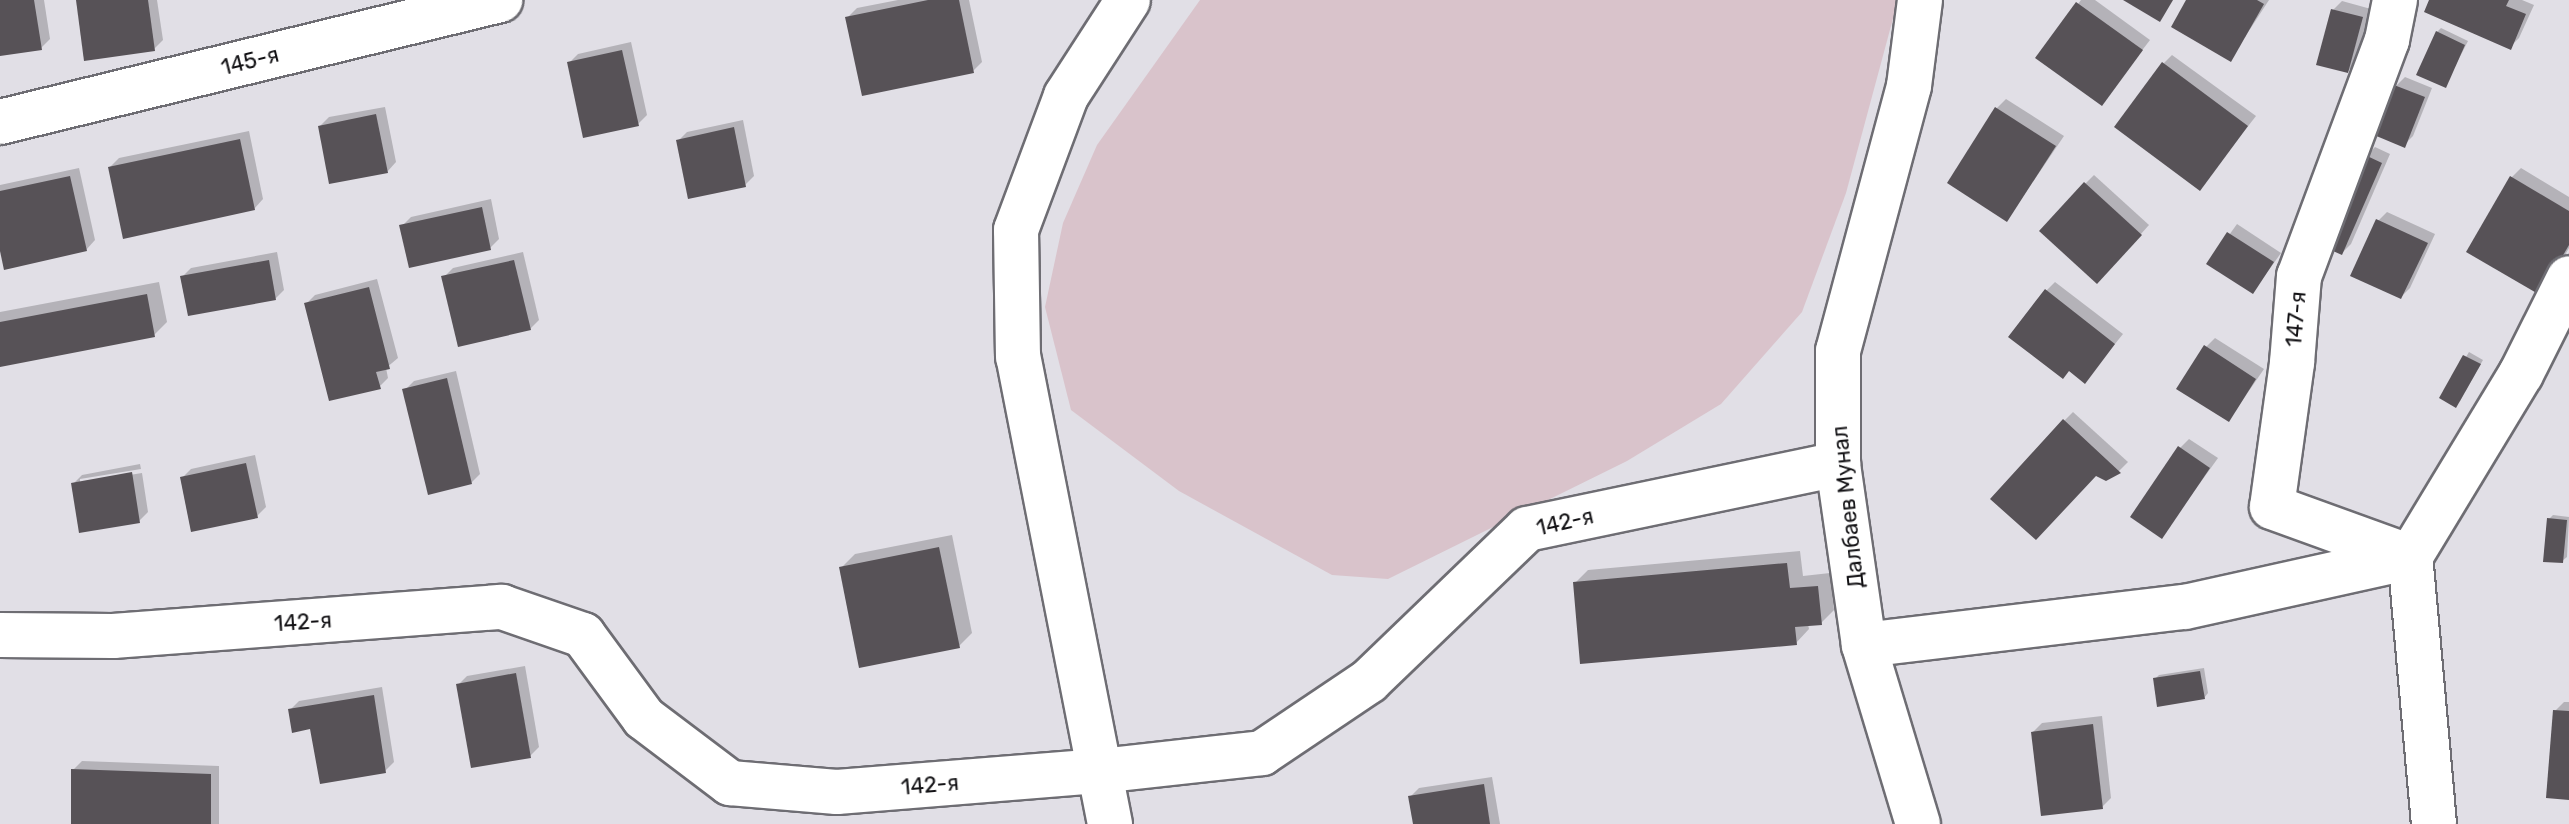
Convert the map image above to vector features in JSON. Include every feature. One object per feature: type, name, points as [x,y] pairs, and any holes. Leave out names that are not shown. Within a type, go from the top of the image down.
[{"type":"street","name":"145-я","points":[[0,122],[500,0]]},
{"type":"street","points":[[1110,824],[1018,357],[1016,230],[1066,96],[1128,0]]},
{"type":"street","name":"Далбаев Мунал","points":[[1918,824],[1864,645],[1838,464],[1838,351],[1909,86],[1920,0]]},
{"type":"street","name":"147-я","points":[[2395,0],[2387,40],[2299,276],[2292,363],[2272,507],[2410,557]]},
{"type":"street","points":[[2434,824],[2410,557],[2521,374],[2569,278]]},
{"type":"street","name":"142-я","points":[[0,635],[113,636],[502,607],[583,635],[644,718],[730,783],[837,792],[1100,771],[1262,753],[1369,681],[1527,529],[1838,464]]},
{"type":"street","points":[[1864,645],[2185,607],[2410,557]]},
{"type":"shaded area","points":[[1200,0],[1898,0],[1846,193],[1802,312],[1721,404],[1627,461],[1388,579],[1332,575],[1179,491],[1071,410],[1045,307],[1063,223],[1097,145]]},
{"type":"building","points":[[0,0],[34,0],[42,50],[0,56]]},
{"type":"building","points":[[76,0],[148,0],[155,51],[84,61]]},
{"type":"building","points":[[928,0],[959,0],[974,73],[862,96],[845,17]]},
{"type":"building","points":[[2123,0],[2173,0],[2160,22]]},
{"type":"building","points":[[2186,0],[2257,0],[2264,4],[2231,62],[2171,27]]},
{"type":"building","points":[[2429,0],[2509,0],[2506,6],[2526,14],[2511,50],[2424,12]]},
{"type":"building","points":[[2076,2],[2143,50],[2102,106],[2035,58]]},
{"type":"building","points":[[2331,9],[2363,17],[2348,73],[2316,65]]},
{"type":"building","points":[[2436,31],[2465,45],[2446,88],[2416,75]]},
{"type":"building","points":[[622,50],[639,126],[583,138],[567,62]]},
{"type":"building","points":[[2162,62],[2248,126],[2200,191],[2114,127]]},
{"type":"building","points":[[2394,85],[2425,97],[2405,148],[2374,135]]},
{"type":"building","points":[[1995,107],[2056,146],[2007,222],[1947,183]]},
{"type":"building","points":[[376,114],[388,173],[329,184],[318,126]]},
{"type":"building","points":[[734,127],[746,187],[688,199],[676,140]]},
{"type":"building","points":[[240,139],[255,210],[123,239],[108,167]]},
{"type":"building","points":[[2365,155],[2382,163],[2342,255],[2324,247]]},
{"type":"building","points":[[70,176],[87,251],[4,270],[0,251],[0,191]]},
{"type":"building","points":[[2510,176],[2569,211],[2569,245],[2540,295],[2466,252]]},
{"type":"building","points":[[2084,182],[2142,235],[2097,284],[2039,231]]},
{"type":"building","points":[[482,207],[491,250],[409,268],[399,225]]},
{"type":"building","points":[[2376,219],[2428,243],[2401,299],[2350,276]]},
{"type":"building","points":[[2227,232],[2274,262],[2253,294],[2206,264]]},
{"type":"building","points":[[269,260],[276,300],[188,316],[180,276]]},
{"type":"building","points":[[514,260],[531,330],[458,347],[441,276]]},
{"type":"building","points":[[369,287],[390,369],[376,372],[381,389],[329,401],[304,303]]},
{"type":"building","points":[[2045,289],[2115,344],[2085,384],[2069,371],[2063,379],[2008,337]]},
{"type":"building","points":[[147,294],[155,337],[0,367],[0,322]]},
{"type":"building","points":[[2204,345],[2256,379],[2229,422],[2176,389]]},
{"type":"building","points":[[2463,355],[2481,364],[2456,408],[2439,398]]},
{"type":"building","points":[[447,378],[472,484],[428,495],[402,389]]},
{"type":"building","points":[[2063,419],[2121,473],[2106,481],[2096,476],[2036,540],[1990,499]]},
{"type":"building","points":[[2178,446],[2210,468],[2162,539],[2130,517]]},
{"type":"building","points":[[246,463],[258,518],[191,532],[180,477]]},
{"type":"building","points":[[132,472],[140,523],[79,533],[71,483]]},
{"type":"building","points":[[2547,518],[2567,520],[2563,563],[2543,562]]},
{"type":"building","points":[[939,547],[960,648],[859,668],[839,567]]},
{"type":"building","points":[[1787,563],[1790,588],[1818,586],[1822,625],[1795,627],[1797,645],[1580,664],[1573,582]]},
{"type":"building","points":[[2200,671],[2205,699],[2157,707],[2153,678]]},
{"type":"building","points":[[516,673],[531,758],[471,768],[456,684]]},
{"type":"building","points":[[374,695],[386,773],[320,784],[310,729],[292,733],[288,709]]},
{"type":"building","points":[[2553,710],[2569,711],[2569,800],[2546,798]]},
{"type":"building","points":[[2093,724],[2103,809],[2041,816],[2031,732]]},
{"type":"building","points":[[71,769],[211,774],[211,824],[71,824]]},
{"type":"building","points":[[1484,784],[1490,824],[1413,824],[1408,796]]}]
